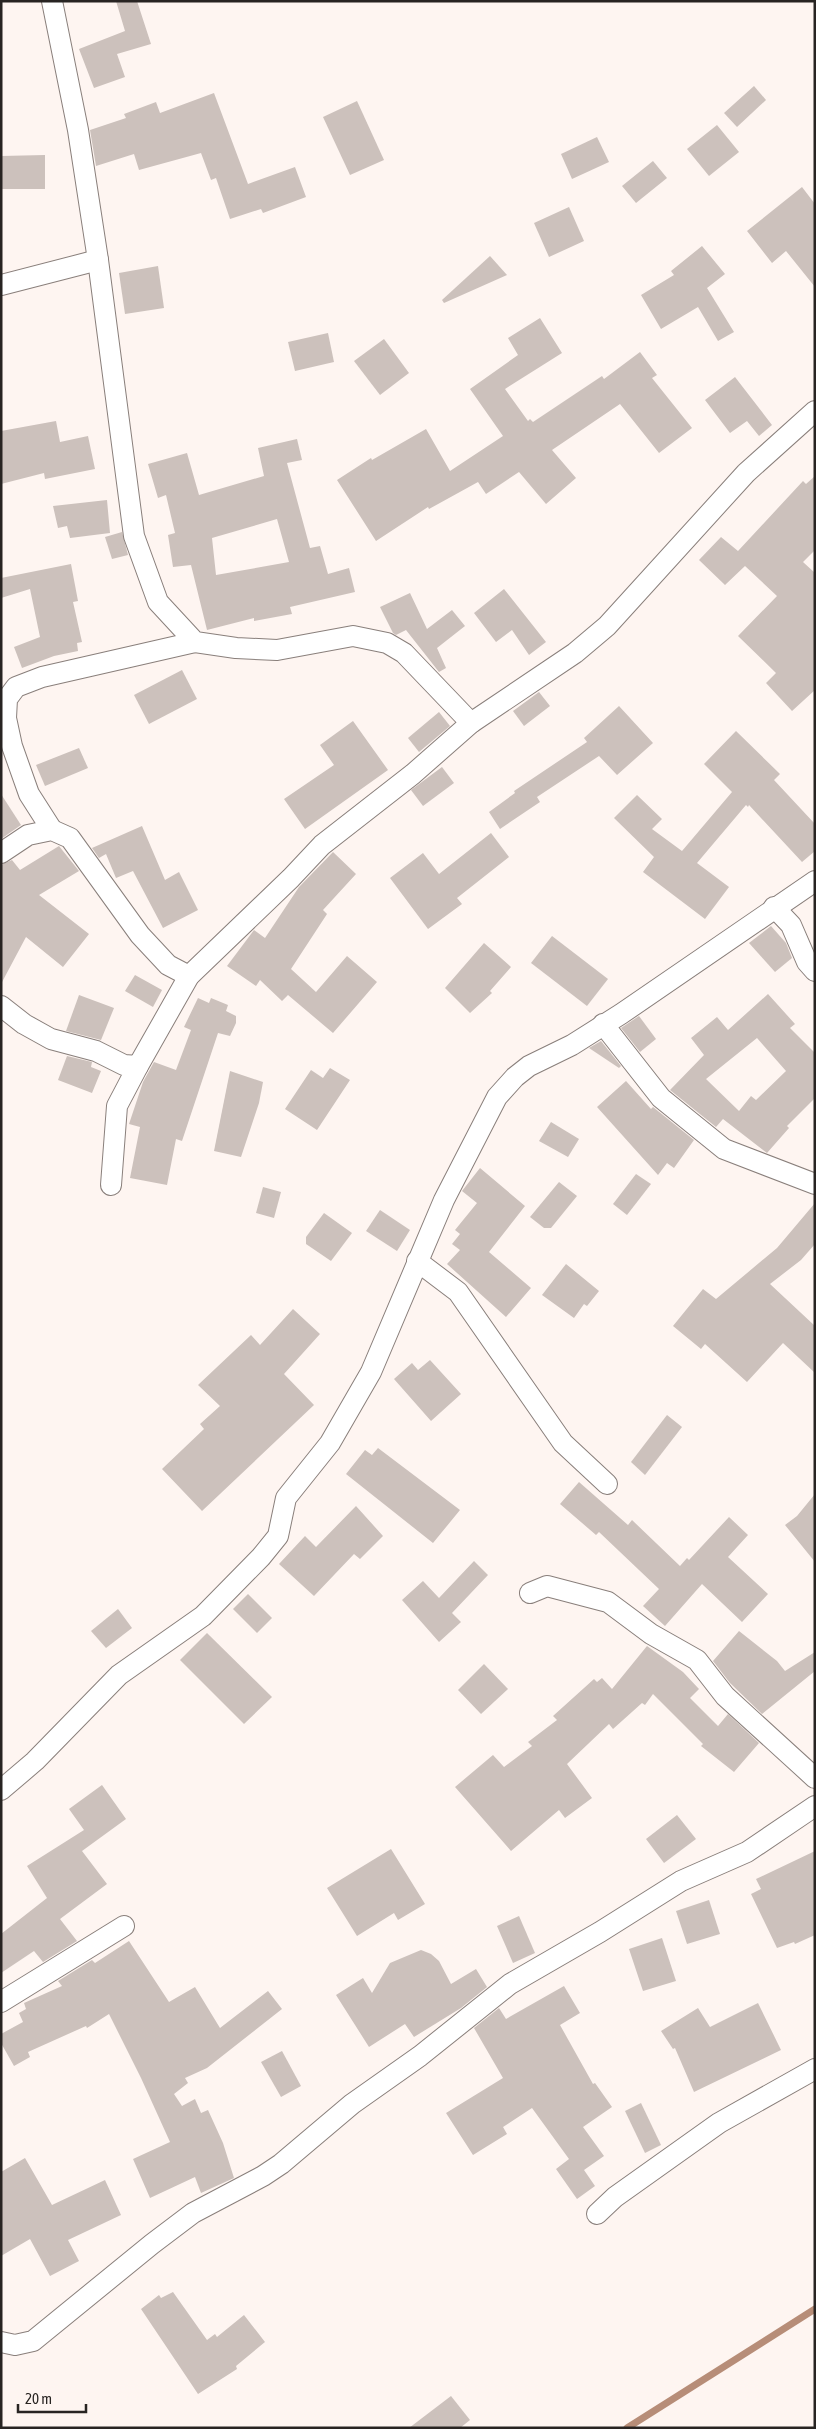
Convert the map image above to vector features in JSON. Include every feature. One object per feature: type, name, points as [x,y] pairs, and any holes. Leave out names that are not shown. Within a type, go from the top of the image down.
[{"type":"street","points":[[52,1],[78,130],[98,260],[134,536],[158,602],[195,642]]},
{"type":"street","points":[[1,286],[98,260]]},
{"type":"street","points":[[111,1186],[117,1106],[189,976],[291,878],[322,845],[413,774],[471,723],[575,653],[607,626],[746,473],[815,412]]},
{"type":"street","points":[[189,976],[168,965],[140,936],[70,838],[52,830],[29,794],[12,746],[6,718],[7,699],[16,687],[42,677],[195,642],[236,648],[277,650],[353,636],[386,643],[404,653],[471,723]]},
{"type":"street","points":[[1,853],[28,835],[52,830]]},
{"type":"street","points":[[1,1790],[35,1761],[119,1675],[203,1616],[261,1557],[278,1536],[286,1498],[330,1442],[371,1372],[444,1200],[497,1098],[529,1066],[572,1045],[774,907],[815,882]]},
{"type":"street","points":[[774,907],[791,925],[807,962],[815,971]]},
{"type":"street","points":[[1,1006],[24,1024],[51,1039],[96,1052],[124,1065],[138,1066]]},
{"type":"street","points":[[603,1024],[661,1098],[724,1149],[815,1184]]},
{"type":"street","points":[[417,1261],[458,1292],[563,1442],[607,1484]]},
{"type":"street","points":[[530,1592],[547,1586],[608,1602],[652,1634],[697,1660],[725,1696],[815,1778]]},
{"type":"street","points":[[1,2342],[15,2345],[33,2341],[193,2213],[257,2180],[281,2164],[352,2104],[420,2056],[510,1984],[600,1932],[681,1881],[747,1852],[815,1806]]},
{"type":"street","points":[[1,2002],[124,1926]]},
{"type":"street","points":[[597,2214],[615,2197],[719,2123],[815,2069]]},
{"type":"building","points":[[116,1],[137,1],[151,44],[117,54],[125,77],[94,88],[79,49],[125,31]]},
{"type":"building","points":[[754,86],[766,100],[737,127],[724,113]]},
{"type":"building","points":[[214,93],[248,184],[295,167],[306,197],[263,213],[261,209],[230,219],[216,178],[211,180],[201,153],[139,170],[134,154],[96,166],[90,130],[126,118],[124,114],[156,102],[160,113]]},
{"type":"building","points":[[357,101],[384,160],[350,175],[323,117]]},
{"type":"building","points":[[717,125],[739,152],[709,176],[687,149]]},
{"type":"building","points":[[597,137],[609,162],[572,179],[561,154]]},
{"type":"building","points":[[45,155],[45,189],[1,189],[1,156]]},
{"type":"building","points":[[653,161],[667,178],[636,203],[622,186]]},
{"type":"building","points":[[802,187],[815,204],[815,287],[786,251],[772,263],[747,231]]},
{"type":"building","points":[[569,207],[584,241],[549,257],[534,223]]},
{"type":"building","points":[[702,246],[725,274],[707,288],[734,332],[718,341],[698,307],[661,329],[641,295],[674,275],[671,271]]},
{"type":"building","points":[[490,256],[507,275],[444,303],[442,300]]},
{"type":"building","points":[[158,266],[164,308],[125,314],[119,273]]},
{"type":"building","points":[[540,318],[562,353],[505,389],[528,421],[530,419],[533,422],[602,376],[604,379],[640,352],[657,375],[652,378],[692,428],[659,453],[620,404],[552,450],[576,478],[546,504],[519,472],[486,494],[478,482],[429,509],[428,507],[376,541],[337,480],[371,458],[372,460],[426,429],[450,471],[503,436],[470,389],[518,355],[508,338]]},
{"type":"building","points":[[328,333],[334,362],[295,371],[288,342]]},
{"type":"building","points":[[384,339],[409,373],[380,395],[354,361]]},
{"type":"building","points":[[735,377],[772,425],[759,436],[747,421],[730,433],[705,400]]},
{"type":"building","points":[[56,421],[60,442],[88,436],[95,469],[45,479],[44,473],[1,484],[1,431]]},
{"type":"building","points":[[297,439],[302,460],[287,463],[310,548],[320,546],[328,574],[349,568],[355,592],[290,607],[292,614],[254,621],[254,618],[207,630],[191,565],[173,567],[168,535],[175,533],[166,495],[158,498],[148,464],[187,453],[199,495],[264,476],[258,448]],"holes":[[[277,519],[289,562],[216,575],[212,538]]]},
{"type":"building","points":[[815,476],[815,550],[803,562],[815,573],[815,690],[792,711],[766,683],[776,673],[738,636],[777,596],[745,566],[725,585],[699,560],[721,537],[738,551],[803,481],[806,484]]},
{"type":"building","points":[[107,500],[110,533],[70,538],[67,526],[58,528],[53,506]]},
{"type":"building","points":[[122,532],[128,555],[112,559],[105,537]]},
{"type":"building","points":[[71,564],[78,601],[73,602],[82,642],[77,643],[78,651],[54,656],[22,668],[14,647],[40,637],[30,589],[1,598],[1,578]]},
{"type":"building","points":[[504,589],[546,642],[529,655],[512,630],[496,642],[474,613]]},
{"type":"building","points":[[410,593],[427,629],[452,610],[465,626],[437,648],[446,668],[439,672],[406,630],[396,635],[393,633],[380,607]]},
{"type":"building","points":[[182,670],[197,699],[149,724],[134,695]]},
{"type":"building","points":[[539,692],[550,706],[524,726],[513,711]]},
{"type":"building","points":[[619,706],[653,743],[617,775],[599,756],[537,797],[540,802],[500,829],[489,812],[515,793],[514,791],[587,742],[584,738]]},
{"type":"building","points":[[439,712],[450,726],[419,752],[408,738]]},
{"type":"building","points":[[353,721],[388,770],[305,829],[284,799],[334,765],[320,745]]},
{"type":"building","points":[[736,731],[780,774],[774,780],[815,824],[815,851],[802,862],[749,805],[748,807],[746,805],[697,863],[729,887],[705,919],[643,872],[654,857],[614,818],[637,795],[662,819],[652,829],[682,851],[732,792],[704,764]]},
{"type":"building","points":[[79,748],[88,768],[45,786],[36,765]]},
{"type":"building","points":[[442,767],[454,783],[423,806],[411,790]]},
{"type":"building","points":[[1,794],[21,825],[1,839]]},
{"type":"building","points":[[142,826],[165,880],[179,872],[198,910],[163,928],[133,871],[116,878],[106,854],[99,858],[92,848]]},
{"type":"building","points":[[491,833],[509,857],[457,898],[462,904],[428,929],[390,878],[423,853],[439,874]]},
{"type":"building","points":[[59,846],[79,871],[39,895],[89,934],[63,967],[26,937],[1,984],[1,865],[12,860],[20,870]]},
{"type":"building","points":[[333,852],[356,874],[323,910],[327,914],[291,969],[316,992],[347,956],[377,982],[333,1033],[288,995],[282,1001],[260,980],[256,986],[227,966],[254,930],[265,938],[299,887]]},
{"type":"building","points":[[771,926],[786,943],[792,958],[775,972],[749,943]]},
{"type":"building","points":[[552,936],[608,979],[587,1006],[531,963]]},
{"type":"building","points":[[484,943],[511,967],[490,991],[492,993],[470,1013],[445,988]]},
{"type":"building","points":[[135,975],[162,990],[153,1007],[125,991]]},
{"type":"building","points":[[768,994],[795,1024],[790,1028],[815,1053],[815,1098],[787,1126],[789,1128],[767,1153],[723,1119],[716,1127],[670,1090],[704,1055],[691,1038],[717,1017],[728,1030]],"holes":[[[757,1038],[786,1071],[756,1100],[751,1096],[739,1111],[706,1079]]]},
{"type":"building","points":[[79,995],[114,1008],[101,1040],[66,1031]]},
{"type":"building","points":[[198,998],[209,1003],[211,998],[228,1005],[226,1011],[236,1016],[236,1023],[230,1036],[218,1033],[182,1141],[176,1139],[167,1185],[130,1178],[140,1127],[129,1124],[143,1082],[154,1062],[176,1070],[191,1030],[184,1027]]},
{"type":"building","points":[[639,1016],[656,1039],[640,1052],[621,1028]]},
{"type":"building","points":[[601,1041],[621,1066],[619,1068],[589,1048]]},
{"type":"building","points":[[67,1056],[92,1062],[91,1067],[101,1071],[92,1093],[58,1080]]},
{"type":"building","points":[[330,1068],[350,1080],[317,1130],[285,1109],[311,1070],[323,1078]]},
{"type":"building","points":[[230,1071],[263,1082],[259,1103],[241,1157],[214,1151]]},
{"type":"building","points":[[626,1081],[651,1109],[653,1107],[694,1140],[674,1168],[667,1163],[658,1175],[597,1107]]},
{"type":"building","points":[[551,1122],[579,1139],[568,1157],[539,1141]]},
{"type":"building","points":[[480,1168],[525,1206],[489,1252],[531,1288],[506,1317],[447,1264],[460,1250],[452,1244],[460,1234],[455,1230],[477,1203],[462,1191]]},
{"type":"building","points":[[636,1174],[651,1184],[627,1215],[613,1204]]},
{"type":"building","points":[[559,1182],[577,1196],[551,1228],[544,1228],[530,1217]]},
{"type":"building","points":[[263,1187],[281,1192],[274,1218],[256,1213]]},
{"type":"building","points":[[815,1203],[815,1244],[801,1260],[770,1284],[815,1326],[815,1373],[783,1343],[747,1382],[705,1344],[701,1349],[673,1326],[703,1289],[716,1299],[777,1248]]},
{"type":"building","points":[[380,1210],[410,1230],[397,1251],[366,1231]]},
{"type":"building","points":[[324,1213],[352,1233],[331,1261],[306,1244],[306,1237]]},
{"type":"building","points":[[566,1264],[599,1291],[587,1306],[584,1304],[574,1318],[542,1295]]},
{"type":"building","points":[[293,1309],[320,1334],[284,1374],[314,1405],[202,1511],[162,1469],[204,1429],[200,1424],[220,1406],[198,1385],[251,1335],[260,1345]]},
{"type":"building","points":[[430,1360],[461,1394],[431,1421],[394,1379],[412,1363],[418,1370]]},
{"type":"building","points":[[667,1415],[682,1427],[645,1475],[631,1462]]},
{"type":"building","points":[[378,1448],[460,1510],[433,1543],[346,1474],[365,1450],[372,1455]]},
{"type":"building","points":[[579,1482],[628,1525],[632,1520],[680,1566],[687,1558],[689,1560],[729,1517],[748,1535],[728,1557],[768,1594],[742,1622],[702,1584],[665,1626],[643,1606],[659,1589],[599,1532],[596,1535],[560,1504]]},
{"type":"building","points":[[815,1494],[815,1562],[785,1525],[797,1516]]},
{"type":"building","points":[[356,1506],[383,1536],[360,1559],[354,1554],[314,1596],[279,1564],[305,1536],[316,1547]]},
{"type":"building","points":[[474,1561],[488,1575],[452,1613],[461,1622],[439,1642],[402,1600],[423,1581],[439,1598]]},
{"type":"building","points":[[248,1594],[272,1618],[257,1633],[233,1609]]},
{"type":"building","points":[[118,1609],[132,1628],[106,1648],[91,1631]]},
{"type":"building","points":[[739,1631],[777,1661],[785,1671],[815,1652],[815,1671],[762,1714],[730,1683],[713,1661]]},
{"type":"building","points":[[207,1633],[272,1697],[244,1724],[180,1660]]},
{"type":"building","points":[[647,1646],[683,1672],[699,1689],[690,1698],[718,1726],[728,1714],[759,1743],[734,1772],[701,1746],[703,1744],[653,1694],[645,1705],[642,1703],[613,1729],[609,1724],[567,1764],[592,1798],[565,1818],[559,1810],[511,1851],[455,1787],[493,1755],[504,1767],[532,1746],[528,1742],[557,1720],[553,1716],[594,1679],[597,1682],[602,1678],[612,1689]]},
{"type":"building","points":[[484,1664],[508,1689],[481,1714],[458,1690]]},
{"type":"building","points":[[102,1785],[126,1819],[82,1851],[107,1884],[60,1919],[77,1941],[43,1962],[34,1951],[1,1973],[1,1934],[47,1898],[27,1866],[84,1830],[69,1809]]},
{"type":"building","points":[[677,1815],[696,1839],[664,1863],[646,1839]]},
{"type":"building","points":[[391,1849],[425,1904],[398,1920],[394,1913],[357,1936],[327,1888]]},
{"type":"building","points":[[815,1851],[815,1935],[795,1944],[794,1942],[777,1948],[751,1894],[761,1889],[756,1879]]},
{"type":"building","points":[[709,1900],[720,1934],[687,1944],[676,1911]]},
{"type":"building","points":[[519,1916],[535,1953],[513,1963],[497,1926]]},
{"type":"building","points":[[662,1938],[676,1981],[643,1991],[629,1949]]},
{"type":"building","points":[[129,1941],[169,2002],[195,1987],[220,2028],[268,1991],[282,2009],[207,2068],[185,2078],[188,2083],[174,2094],[182,2106],[195,2099],[201,2113],[208,2110],[223,2143],[234,2178],[201,2193],[195,2177],[150,2198],[133,2159],[170,2142],[109,2014],[87,2028],[86,2026],[28,2052],[30,2057],[14,2066],[1,2043],[1,2034],[23,2022],[19,2013],[26,2009],[24,2003],[62,1986],[58,1981],[92,1960],[95,1963]]},
{"type":"building","points":[[421,1950],[431,1954],[439,1961],[451,1984],[476,1969],[487,1987],[461,2008],[414,2037],[405,2024],[369,2047],[336,1995],[363,1978],[372,1993],[390,1963]]},
{"type":"building","points":[[564,1986],[580,2013],[560,2025],[593,2084],[595,2083],[612,2107],[583,2127],[604,2156],[584,2170],[595,2186],[577,2199],[556,2169],[569,2159],[532,2108],[503,2127],[507,2134],[473,2155],[446,2113],[503,2078],[474,2028],[499,2008],[506,2019]]},
{"type":"building","points":[[758,2003],[781,2050],[694,2092],[675,2048],[673,2049],[661,2031],[698,2008],[710,2027]]},
{"type":"building","points":[[282,2051],[301,2086],[281,2097],[261,2062]]},
{"type":"building","points":[[641,2103],[661,2145],[645,2153],[625,2111]]},
{"type":"building","points":[[25,2158],[52,2205],[105,2180],[121,2215],[68,2240],[79,2261],[50,2276],[30,2239],[1,2256],[1,2172]]},
{"type":"building","points":[[173,2292],[207,2340],[215,2334],[217,2337],[244,2315],[265,2342],[236,2366],[237,2369],[198,2394],[141,2309],[159,2295],[161,2298]]},
{"type":"building","points":[[451,2396],[470,2420],[460,2428],[409,2428]]},
{"type":"waterway","points":[[627,2428],[815,2309]]}]
